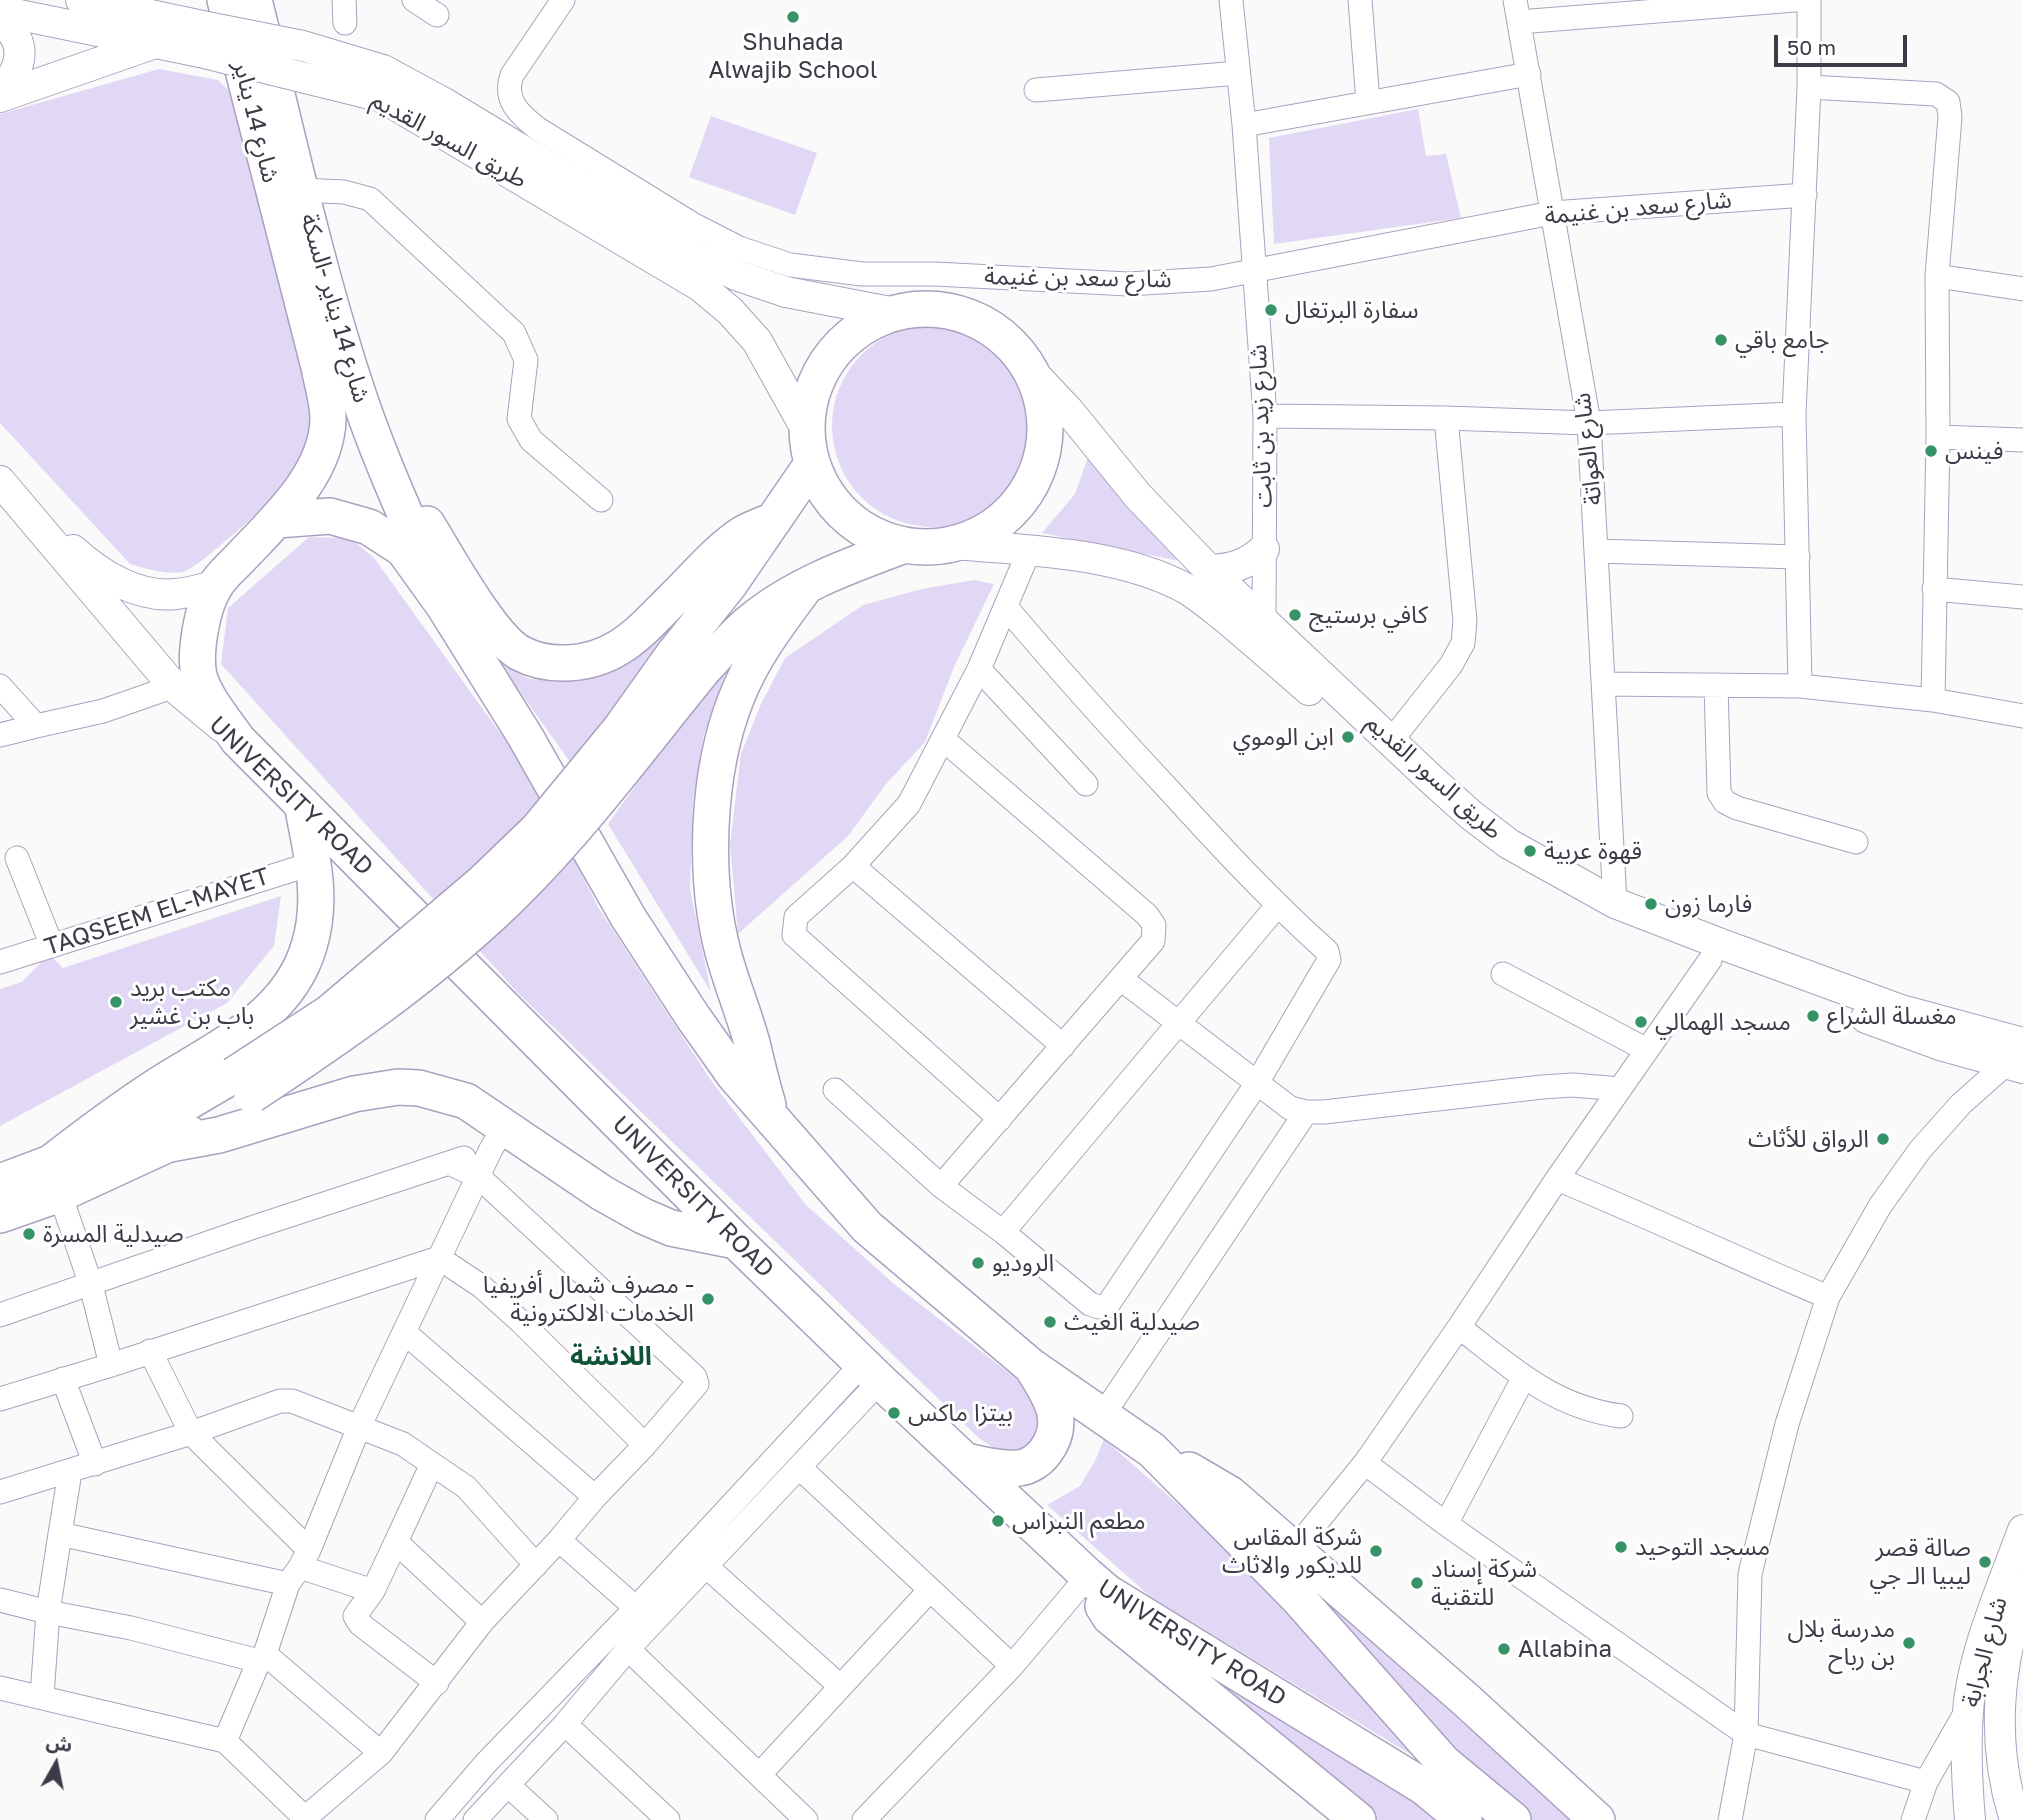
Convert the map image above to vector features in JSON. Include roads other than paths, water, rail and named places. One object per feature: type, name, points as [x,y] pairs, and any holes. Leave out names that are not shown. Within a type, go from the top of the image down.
[{"type":"highway","name":"شارع 14 يناير","points":[[214,586],[277,520],[309,479],[321,452],[328,420],[319,367],[225,0]]},
{"type":"highway","name":"شارع 14 يناير -السكة","points":[[254,0],[301,190],[355,386],[392,484],[444,606]]},
{"type":"highway","points":[[935,309],[975,319],[1009,341],[1033,373],[1045,414],[1043,457],[1025,496],[995,526],[956,544],[930,547],[905,545],[865,530],[832,502],[812,464],[806,429],[812,390],[829,358],[859,329],[895,313],[935,309]]},
{"type":"highway","points":[[689,662],[729,585],[812,464]]},
{"type":"highway","points":[[392,484],[416,507],[459,576],[503,638],[519,653],[538,660],[566,663],[591,660],[618,648],[652,620],[728,545],[747,531],[774,520]]},
{"type":"highway","points":[[277,520],[330,516],[369,527],[403,549],[444,606],[525,736],[628,917],[734,1075],[867,1227],[1032,1367],[1152,1450],[1230,1494],[1465,1699],[1597,1820]]},
{"type":"highway","points":[[170,1144],[207,1125],[243,1085],[483,882],[537,831],[613,739],[689,662],[777,601],[862,561],[905,545]]},
{"type":"highway","points":[[187,682],[214,586]]},
{"type":"highway","points":[[771,1115],[752,1043],[722,949],[714,904],[711,857],[713,804],[722,746],[736,699],[768,639],[806,586]]},
{"type":"highway","name":"UNIVERSITY ROAD","points":[[187,682],[206,690],[237,740],[736,1241],[871,1372],[1098,1584],[1424,1787],[1464,1820]]},
{"type":"highway","points":[[54,1180],[102,1124],[160,1084],[227,1044],[272,1007],[294,981],[309,947],[316,907],[317,884],[302,804]]},
{"type":"highway","points":[[0,1215],[122,1136],[176,1109],[243,1085]]},
{"type":"highway","points":[[0,1182],[54,1180],[170,1144],[240,1129],[354,1094],[398,1087],[419,1088],[466,1101],[498,1138],[643,1216],[671,1228],[736,1241]]},
{"type":"highway","points":[[965,1461],[1020,1468],[1039,1460],[1054,1441],[1057,1426],[1054,1409],[1032,1367]]},
{"type":"highway","points":[[1152,1450],[1297,1597],[1444,1763],[1513,1820]]},
{"type":"highway","points":[[1098,1584],[1103,1605],[1110,1617],[1357,1820]]},
{"type":"main road","name":"طريق السور القديم","points":[[81,0],[201,39],[383,83],[444,103],[697,256],[726,270],[786,292],[895,313]]},
{"type":"main road","name":"طريق السور القديم","points":[[0,10],[158,42],[201,39]]},
{"type":"main road","points":[[0,20],[11,29],[20,51],[20,62],[16,73],[0,95]]},
{"type":"main road","points":[[0,95],[158,42]]},
{"type":"main road","name":"طريق السور القديم","points":[[383,83],[700,286],[730,311],[757,341],[806,429]]},
{"type":"main road","name":"طريق السور القديم","points":[[1033,373],[1069,411],[1138,496],[1209,570],[1259,631],[1405,776],[1506,858],[1548,887],[1605,918],[1710,960],[1895,1029],[2017,1058]]},
{"type":"main road","points":[[0,481],[187,682]]},
{"type":"main road","points":[[23,507],[81,557],[125,586],[150,593],[175,594],[214,586]]},
{"type":"main road","name":"طريق السور القديم","points":[[956,544],[1128,565],[1162,577],[1259,631],[1391,741],[1471,815],[1509,844],[1615,903],[1901,1010],[2017,1058]]},
{"type":"main road","points":[[1209,570],[1240,566],[1252,561],[1264,549]]},
{"type":"main road","name":"شارع الجرابة","points":[[1970,1820],[1966,1771],[1968,1710],[1990,1621],[2023,1530]]},
{"type":"main road","name":"شارع الجرابة","points":[[2016,1812],[1999,1723],[2000,1682],[2009,1631],[2023,1589]]},
{"type":"street","points":[[344,0],[345,23]]},
{"type":"street","points":[[414,0],[437,15]]},
{"type":"street","name":"شارع سعد بن غنيمة","points":[[563,0],[512,75],[509,96],[519,114],[538,129],[694,225],[740,248],[790,265],[862,274],[935,274],[1128,284],[1212,279],[1552,213],[1804,195]]},
{"type":"street","name":"شارع زيد بن ثابت","points":[[1231,0],[1244,125],[1265,416],[1264,549],[1259,631]]},
{"type":"street","points":[[1360,0],[1368,102]]},
{"type":"street","points":[[1517,11],[1795,0]]},
{"type":"street","points":[[1800,686],[1794,414],[1809,87],[1809,0]]},
{"type":"street","name":"شارع العواتة","points":[[1517,11],[1589,423],[1615,903]]},
{"type":"street","points":[[1036,90],[1238,73]]},
{"type":"street","points":[[1244,125],[1529,74]]},
{"type":"street","points":[[1809,87],[1936,94],[1948,102],[1950,117],[1937,276],[1938,437],[1933,700]]},
{"type":"street","points":[[301,190],[344,192],[370,199],[514,333],[526,360],[519,419],[531,440],[601,500]]},
{"type":"street","points":[[1937,276],[2023,289]]},
{"type":"street","points":[[1265,416],[1589,423],[1794,414]]},
{"type":"street","points":[[1391,741],[1451,665],[1463,643],[1465,621],[1447,418]]},
{"type":"street","points":[[1938,437],[2023,440]]},
{"type":"street","points":[[1000,1119],[794,935],[796,917],[852,866],[909,804],[979,669],[1029,551]]},
{"type":"street","points":[[1597,551],[1798,557]]},
{"type":"street","points":[[1934,589],[2023,597]]},
{"type":"street","points":[[835,1090],[941,1186],[1003,1232],[1090,1304],[1107,1306],[1257,1083],[1329,960],[1327,951],[1278,906],[1069,682],[1006,607]]},
{"type":"street","points":[[979,669],[1086,784]]},
{"type":"street","points":[[0,735],[103,711],[187,682]]},
{"type":"street","points":[[1604,684],[1800,686],[1933,700],[2023,716]]},
{"type":"street","points":[[1716,685],[1719,793],[1725,802],[1856,842]]},
{"type":"street","points":[[0,686],[36,726]]},
{"type":"street","points":[[941,1186],[1153,941],[1154,925],[1147,915],[944,740]]},
{"type":"street","points":[[17,858],[51,946]]},
{"type":"street","name":"TAQSEEM EL-MAYET","points":[[0,962],[314,863]]},
{"type":"street","points":[[852,866],[1063,1046]]},
{"type":"street","points":[[1003,1232],[1278,906]]},
{"type":"street","points":[[1294,1550],[1365,1462],[1710,960]]},
{"type":"street","points":[[1503,974],[1647,1050]]},
{"type":"street","points":[[1121,979],[1290,1108],[1306,1112],[1542,1087],[1573,1085],[1620,1089]]},
{"type":"street","points":[[1734,1818],[1746,1734],[1750,1574],[1787,1424],[1828,1297],[1880,1206],[1920,1150],[1961,1104],[2017,1058]]},
{"type":"street","points":[[1103,1415],[1306,1112]]},
{"type":"street","points":[[0,1315],[449,1163],[498,1138]]},
{"type":"street","points":[[225,1741],[359,1427],[498,1138]]},
{"type":"street","points":[[0,1688],[225,1741],[306,1819],[381,1753],[482,1622],[645,1445],[698,1381],[479,1177],[449,1163]]},
{"type":"street","points":[[1557,1179],[1828,1297]]},
{"type":"street","points":[[54,1180],[91,1285],[111,1365]]},
{"type":"street","points":[[0,1399],[439,1258]]},
{"type":"street","points":[[439,1258],[481,1286],[522,1322],[645,1445]]},
{"type":"street","points":[[1459,1327],[1524,1377],[1573,1405],[1594,1413],[1621,1416]]},
{"type":"street","points":[[404,1332],[595,1497]]},
{"type":"street","points":[[150,1351],[191,1433],[299,1567]]},
{"type":"street","points":[[475,1820],[565,1724],[628,1648],[800,1468],[871,1372]]},
{"type":"street","points":[[437,1820],[486,1763],[636,1608],[871,1372]]},
{"type":"street","points":[[1446,1524],[1524,1377]]},
{"type":"street","points":[[63,1379],[95,1464]]},
{"type":"street","points":[[0,1492],[191,1433],[280,1401],[305,1405],[403,1444],[466,1487],[536,1565]]},
{"type":"street","points":[[1365,1462],[1446,1524],[1746,1734],[1926,1782]]},
{"type":"street","points":[[432,1464],[373,1591],[355,1616],[360,1624],[437,1683]]},
{"type":"street","points":[[800,1468],[1012,1666]]},
{"type":"street","points":[[42,1696],[48,1612],[70,1472]]},
{"type":"street","points":[[60,1534],[299,1567],[373,1591]]},
{"type":"street","points":[[559,1540],[636,1608]]},
{"type":"street","points":[[396,1542],[482,1622]]},
{"type":"street","points":[[706,1567],[840,1686]]},
{"type":"street","points":[[864,1820],[1012,1666],[1098,1584]]},
{"type":"street","points":[[760,1774],[929,1591]]},
{"type":"street","points":[[0,1600],[262,1657],[381,1753]]},
{"type":"street","points":[[628,1648],[806,1820]]},
{"type":"street","points":[[1913,1820],[1926,1782],[1968,1710]]},
{"type":"street","points":[[565,1724],[668,1820]]},
{"type":"street","points":[[509,1786],[546,1820]]},
{"type":"place","name":"Shuhada Alwajib School","points":[[793,17]]},
{"type":"place","name":"سفارة البرتغال","points":[[1271,310]]},
{"type":"place","name":"جامع باقي","points":[[1721,340]]},
{"type":"place","name":"فينس","points":[[1931,451]]},
{"type":"place","name":"كافي برستيج","points":[[1295,615]]},
{"type":"place","name":"ابن الوموي","points":[[1348,737]]},
{"type":"place","name":"قهوة عربية","points":[[1530,851]]},
{"type":"place","name":"فارما زون","points":[[1651,904]]},
{"type":"place","name":"مكتب بريد باب بن غشير","points":[[116,1002]]},
{"type":"place","name":"مغسلة الشراع","points":[[1813,1016]]},
{"type":"place","name":"مسجد الهمالي","points":[[1641,1022]]},
{"type":"place","name":"الرواق للأثاث","points":[[1883,1139]]},
{"type":"place","name":"صيدلية المسرة","points":[[29,1234]]},
{"type":"place","name":"الروديو","points":[[978,1263]]},
{"type":"place","name":"مصرف شمال أفريفيا - الخدمات الالكترونية","points":[[708,1299]]},
{"type":"place","name":"صيدلية الغيث","points":[[1050,1322]]},
{"type":"place","name":"بيتزا ماكس","points":[[894,1413]]},
{"type":"place","name":"مطعم النبراس","points":[[998,1521]]},
{"type":"place","name":"مسجد التوحيد","points":[[1621,1547]]},
{"type":"place","name":"شركة المقاس للديكور والاثاث","points":[[1376,1551]]},
{"type":"place","name":"صالة قصر ليبيا الـ جي","points":[[1985,1562]]},
{"type":"place","name":"شركة إسناد للتقنية","points":[[1417,1583]]},
{"type":"place","name":"مدرسة بلال بن رباح","points":[[1909,1643]]},
{"type":"place","name":"Allabina","points":[[1504,1649]]},
{"type":"district","name":"اللانشة","points":[[611,1357]]}]
